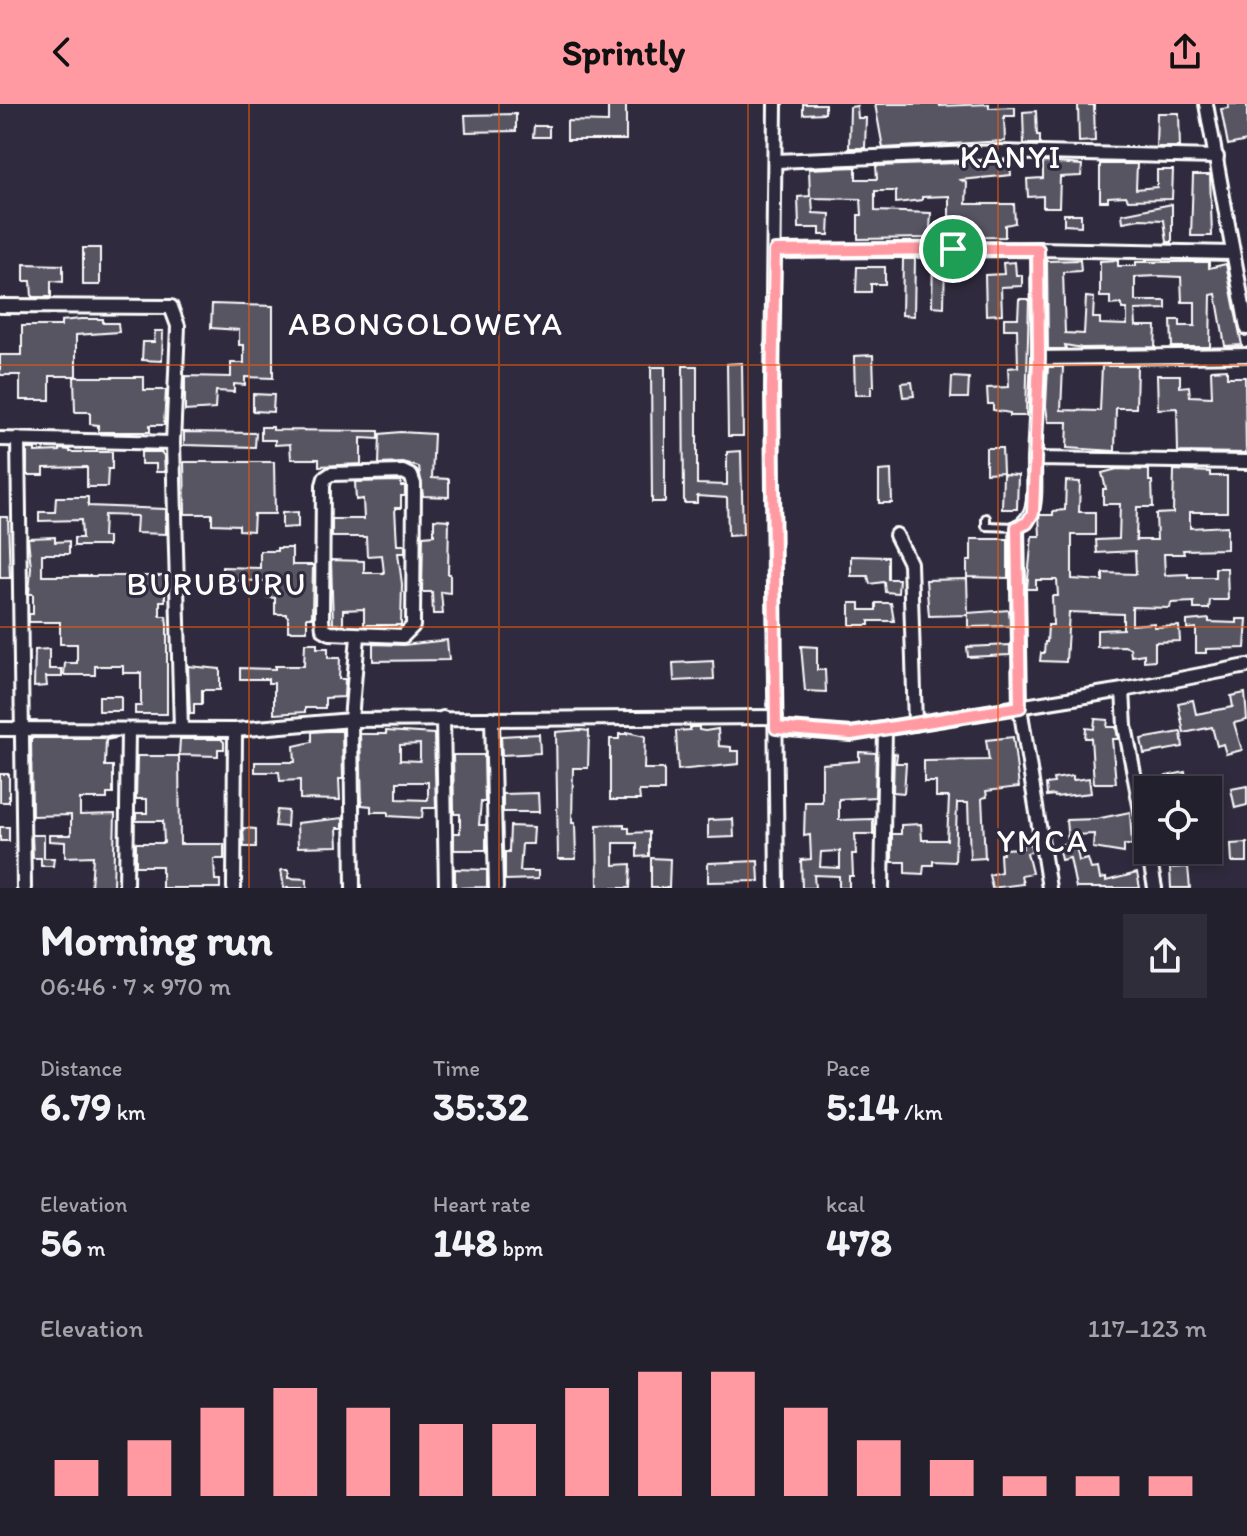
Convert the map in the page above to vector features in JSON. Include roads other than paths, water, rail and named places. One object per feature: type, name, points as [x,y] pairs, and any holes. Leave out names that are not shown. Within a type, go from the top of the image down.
[{"type":"street","points":[[775,104],[772,389],[777,888]]},
{"type":"street","points":[[1206,104],[1247,328]]},
{"type":"street","points":[[776,161],[999,152],[1217,157]]},
{"type":"street","points":[[775,251],[1038,249],[1232,253]]},
{"type":"street","points":[[1038,249],[1039,358],[1033,513],[1027,523],[1017,527],[1020,707],[1049,888]]},
{"type":"street","points":[[0,306],[171,307],[178,326],[173,443],[181,729]]},
{"type":"street","points":[[1039,358],[1247,355]]},
{"type":"street","points":[[0,439],[173,443]]},
{"type":"street","points":[[18,439],[24,888]]},
{"type":"street","points":[[1034,459],[1247,462]]},
{"type":"street","points":[[403,472],[411,476],[414,484],[413,626],[403,636],[358,636],[330,633],[323,629],[323,485],[325,478],[331,474],[403,472]]},
{"type":"street","points":[[896,535],[910,563],[915,724]]},
{"type":"street","points":[[353,888],[351,720],[358,636]]},
{"type":"street","points":[[0,729],[235,730],[351,720],[492,718],[776,722],[838,734],[1123,690],[1247,666]]},
{"type":"street","points":[[1123,690],[1125,726],[1134,776]]},
{"type":"street","points":[[443,718],[446,888]]},
{"type":"street","points":[[492,718],[496,888]]},
{"type":"street","points":[[882,888],[885,729]]},
{"type":"street","points":[[126,888],[128,730]]},
{"type":"street","points":[[234,888],[235,730]]},
{"type":"street","points":[[1151,864],[1155,888]]},
{"type":"lane","points":[[986,518],[986,526],[1017,527]]},
{"type":"district","name":"KANYI","points":[[1011,157]]},
{"type":"district","name":"ABONGOLOWEYA","points":[[426,324]]},
{"type":"district","name":"BURUBURU","points":[[217,584]]},
{"type":"district","name":"YMCA","points":[[1043,841]]}]
